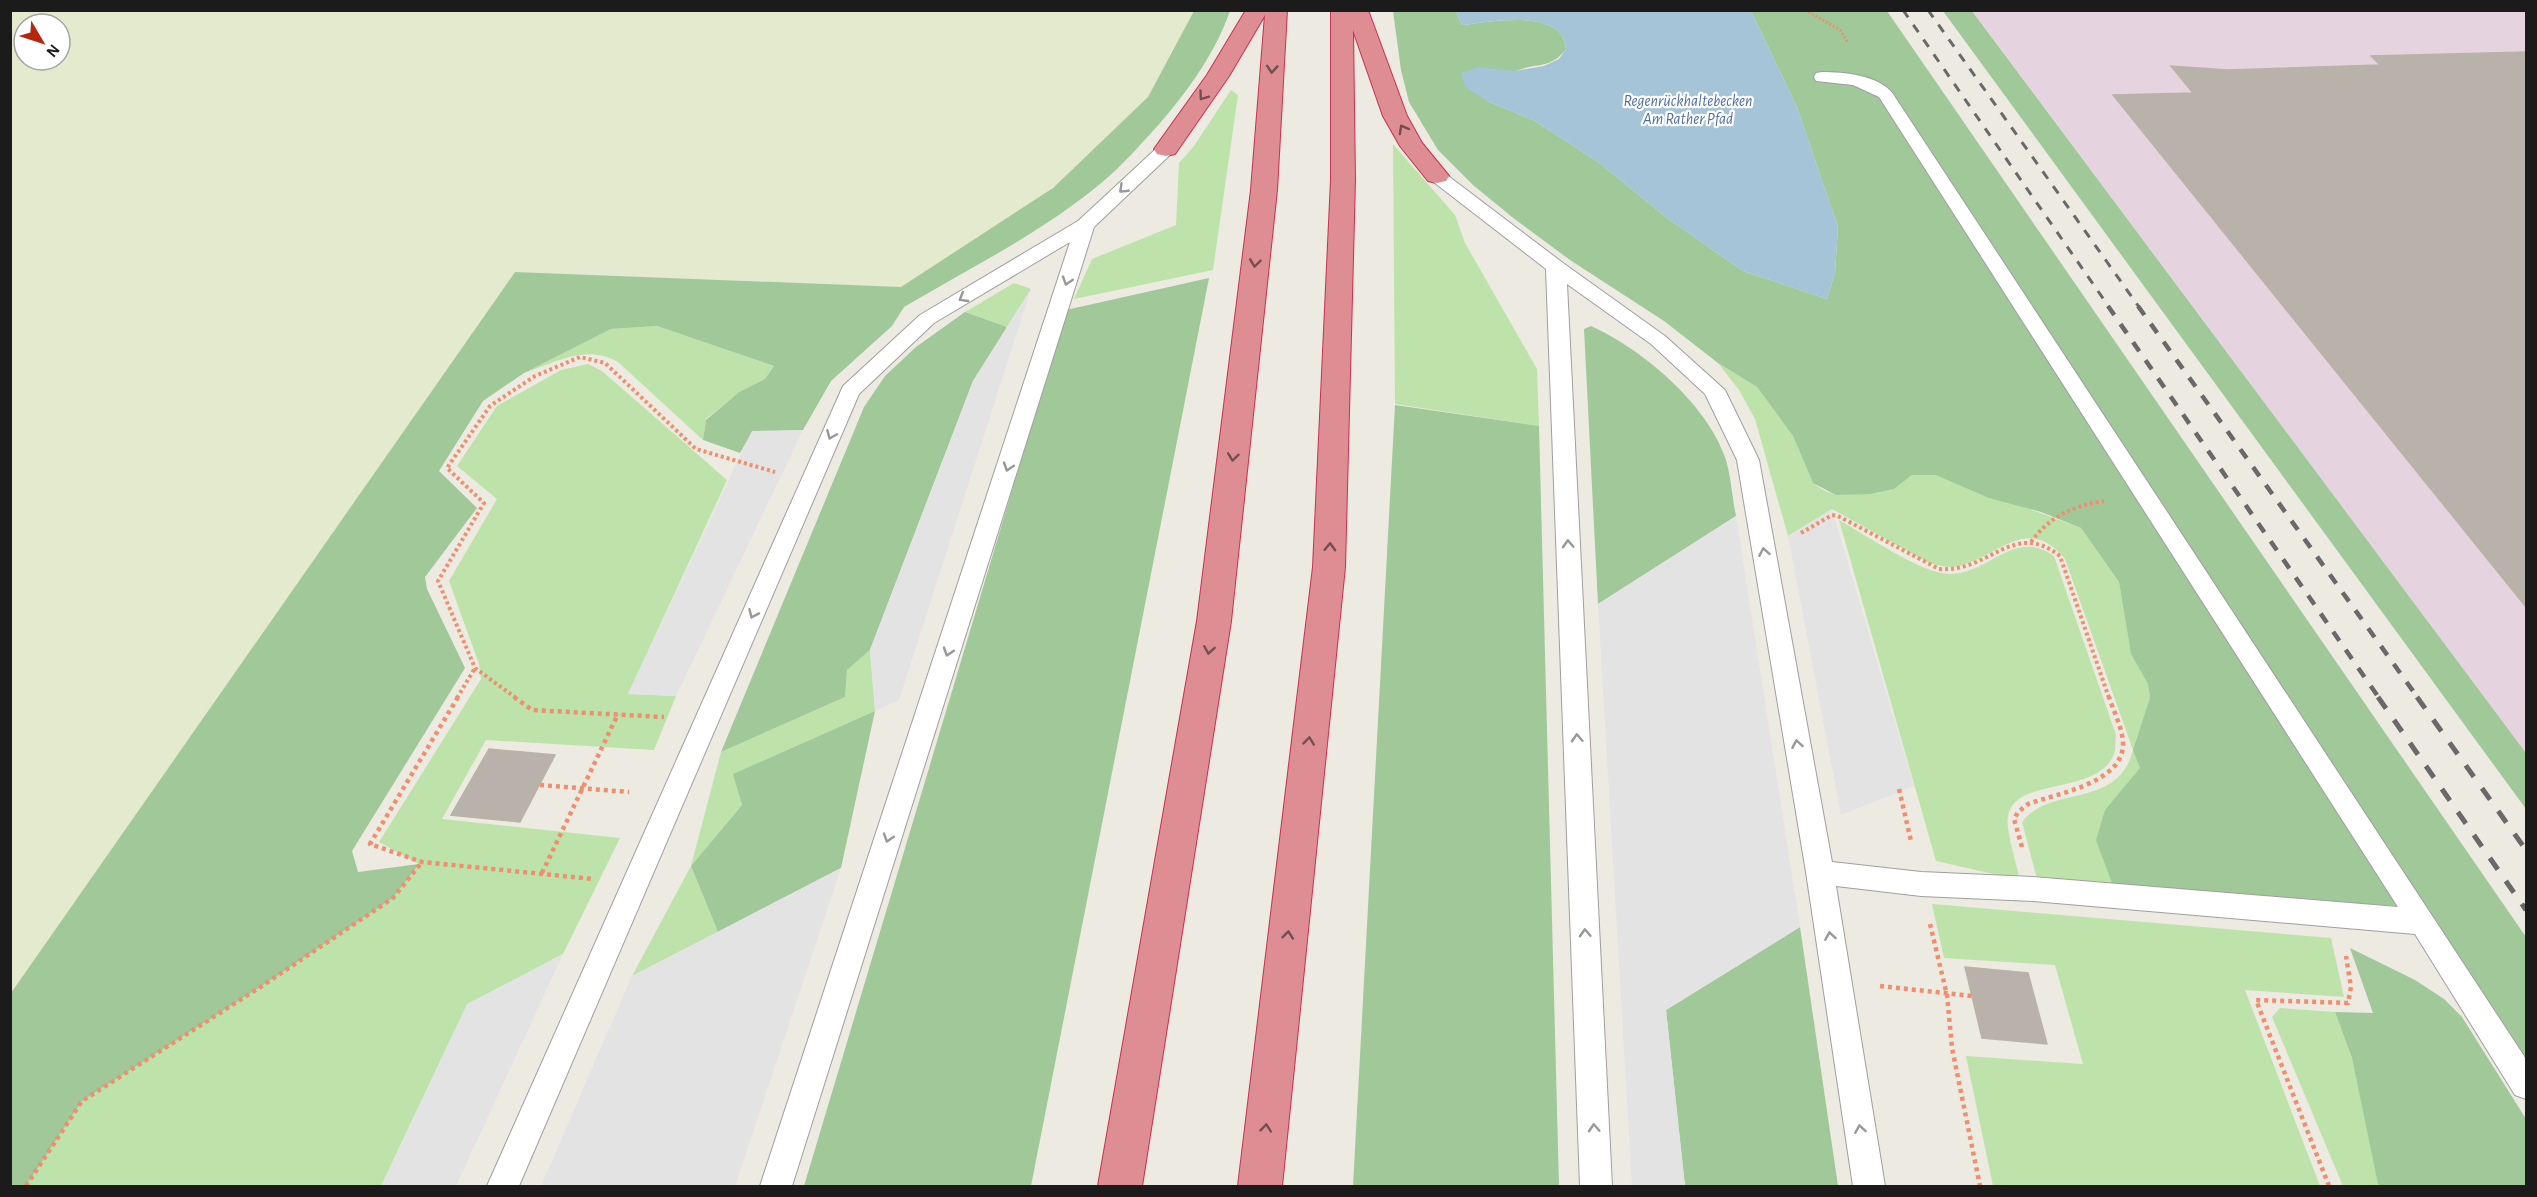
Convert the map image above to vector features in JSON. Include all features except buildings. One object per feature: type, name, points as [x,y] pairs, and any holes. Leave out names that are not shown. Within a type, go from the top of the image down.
[{"type":"highway","points":[[1166,148],[1218,76],[1257,10]]},
{"type":"highway","points":[[1120,1186],[1214,621],[1264,190],[1276,10]]},
{"type":"highway","points":[[1260,1186],[1329,567],[1343,180],[1342,10]]},
{"type":"highway","points":[[1357,10],[1395,116],[1412,146],[1437,176]]},
{"type":"lane","points":[[1822,77],[1852,79],[1875,87],[1885,94],[2423,922],[2526,1085]]},
{"type":"lane","points":[[504,1186],[850,391],[927,319],[1085,225],[1166,148]]},
{"type":"lane","points":[[1437,176],[1556,267],[1658,340],[1714,390],[1748,460],[1820,872],[1869,1186]]},
{"type":"lane","points":[[776,1186],[1085,225]]},
{"type":"lane","points":[[1556,267],[1596,1186]]},
{"type":"lane","points":[[1820,872],[1921,884],[2033,888],[2423,922]]},
{"type":"path","points":[[1805,10],[1840,30],[1852,54],[1852,79]]},
{"type":"path","points":[[707,719],[532,710],[475,669],[438,581],[484,503],[447,468],[490,406],[535,376],[580,357],[605,363],[696,449],[810,482]]},
{"type":"path","points":[[2031,542],[2049,520],[2071,507],[2103,501],[2152,507]]},
{"type":"path","points":[[1763,549],[1792,538],[1832,515],[1844,518],[1939,569],[1955,570],[1969,566],[2013,544],[2031,542],[2044,544],[2060,556],[2123,738],[2124,750],[2121,760],[2109,774],[2028,804],[2018,812],[2014,819],[2033,888]]},
{"type":"path","points":[[475,669],[370,844],[422,862],[636,884]]},
{"type":"path","points":[[542,873],[618,714]]},
{"type":"path","points":[[540,785],[674,796]]},
{"type":"path","points":[[1899,789],[1947,995],[1952,1048],[1980,1186]]},
{"type":"path","points":[[26,1186],[82,1101],[262,986],[393,898],[422,862]]},
{"type":"path","points":[[2329,1186],[2256,1000],[2348,1003],[2351,987],[2350,969],[2334,915]]},
{"type":"path","points":[[1838,985],[1870,984],[1947,995],[1972,996]]},
{"type":"shaded area","points":[[1972,11],[2526,11],[2526,753],[1983,25]]},
{"type":"shaded area","points":[[1031,289],[899,700],[875,711],[870,650],[973,381]]},
{"type":"shaded area","points":[[803,430],[676,696],[628,694],[752,431]]},
{"type":"shaded area","points":[[1832,509],[1914,786],[1841,815],[1788,536]]},
{"type":"shaded area","points":[[1736,516],[1800,927],[1666,1010],[1685,1186],[1632,1186],[1598,604]]},
{"type":"shaded area","points":[[841,868],[735,1186],[541,1186],[632,976]]},
{"type":"shaded area","points":[[563,954],[456,1186],[381,1186],[467,1004]]},
{"type":"green space","points":[[11,11],[1194,11],[1148,97],[1053,188],[901,287],[515,272],[11,993]]},
{"type":"green space","points":[[1194,11],[1230,11],[1201,70],[1172,109],[1139,146],[1100,184],[1054,218],[904,307],[892,326],[831,381],[803,430],[752,432],[740,453],[703,440],[706,420],[739,392],[765,379],[774,366],[657,326],[611,329],[524,373],[483,401],[439,471],[477,508],[425,577],[427,589],[465,668],[352,851],[358,872],[419,864],[393,898],[262,986],[82,1101],[26,1186],[11,1186],[11,993],[515,272],[901,287],[1053,188],[1148,97]]},
{"type":"green space","points":[[1393,11],[1456,11],[1462,25],[1524,20],[1553,27],[1562,36],[1566,49],[1560,56],[1549,63],[1512,73],[1487,101],[1535,121],[1598,162],[1667,218],[1743,271],[1827,299],[1835,273],[1838,227],[1797,107],[1751,11],[1887,11],[2526,937],[2526,1063],[2426,908],[2113,886],[2096,840],[2105,810],[2140,768],[2133,750],[2150,698],[2148,684],[2131,654],[2119,582],[2081,528],[2041,512],[1989,498],[1936,475],[1912,475],[1894,489],[1870,494],[1836,495],[1813,483],[1793,436],[1757,387],[1718,363],[1664,321],[1570,260],[1512,217],[1473,185],[1438,150],[1409,102],[1401,70]]},
{"type":"green space","points":[[1943,11],[1972,11],[2526,753],[2526,809]]},
{"type":"green space","points":[[1231,90],[1238,95],[1213,270],[1074,299],[1092,259],[1176,225],[1179,163],[1194,146]]},
{"type":"green space","points":[[1393,144],[1455,215],[1465,243],[1537,369],[1539,426],[1395,404]]},
{"type":"green space","points":[[1209,278],[1031,1186],[804,1186],[1066,310]]},
{"type":"green space","points":[[1014,283],[1031,289],[1007,327],[965,312]]},
{"type":"green space","points":[[965,312],[1007,327],[973,381],[870,650],[847,670],[845,697],[721,752],[864,407],[885,376],[916,347]]},
{"type":"green space","points":[[657,326],[774,366],[765,379],[739,392],[706,419],[703,440],[618,362],[606,357],[583,355],[571,357],[524,373],[611,329]]},
{"type":"green space","points":[[1591,326],[1611,336],[1651,363],[1688,398],[1703,417],[1725,457],[1736,516],[1598,604],[1584,329]]},
{"type":"green space","points":[[1718,363],[1757,387],[1793,436],[1813,483],[1823,490],[1836,495],[1894,489],[1912,475],[1936,475],[2081,528],[2119,582],[2131,653],[2148,684],[2150,698],[2141,768],[2105,810],[2113,886],[2038,883],[2022,822],[2034,810],[2049,803],[2099,789],[2113,781],[2125,769],[2133,750],[2065,559],[2051,545],[2037,539],[2023,539],[1967,563],[1952,567],[1940,566],[1929,563],[1832,509],[1788,536],[1755,419],[1739,390]]},
{"type":"green space","points":[[588,364],[602,371],[727,480],[628,694],[676,696],[654,750],[486,740],[442,819],[620,838],[563,954],[467,1005],[381,1186],[26,1186],[82,1101],[262,986],[393,898],[419,864],[379,842],[481,679],[479,664],[449,581],[497,499],[457,466],[497,406],[561,370]]},
{"type":"green space","points":[[1395,405],[1539,426],[1559,1186],[1353,1186]]},
{"type":"green space","points":[[1839,520],[1910,561],[1939,573],[1965,572],[2014,549],[2027,547],[2040,549],[2054,556],[2116,735],[2115,750],[2105,767],[2092,776],[2025,795],[2014,804],[2008,816],[2008,822],[2020,880],[1936,861]]},
{"type":"green space","points":[[870,650],[875,711],[734,774],[742,805],[691,866],[721,752],[845,697],[847,670]]},
{"type":"green space","points":[[875,711],[841,868],[718,932],[691,866],[742,805],[733,774]]},
{"type":"green space","points":[[691,866],[718,932],[632,976]]},
{"type":"green space","points":[[1932,904],[2331,938],[2344,997],[2245,990],[2320,1186],[1993,1186],[1966,1056],[2083,1064],[2055,965],[1944,958]]},
{"type":"green space","points":[[1800,927],[1838,1186],[1685,1186],[1666,1010]]},
{"type":"green space","points":[[2350,948],[2415,980],[2444,999],[2462,1017],[2526,1119],[2526,1186],[2380,1186],[2378,1184],[2352,1058],[2335,1012],[2373,1013]]},
{"type":"green space","points":[[2280,1008],[2335,1012],[2352,1058],[2380,1186],[2343,1186],[2272,1017]]},
{"type":"water","name":"Regenrückhaltebecken Am Rather Pfad","points":[[1456,11],[1751,11],[1797,107],[1838,227],[1835,273],[1827,299],[1743,271],[1667,218],[1598,162],[1535,121],[1487,101],[1465,87],[1461,73],[1478,67],[1515,71],[1544,66],[1559,59],[1566,49],[1562,36],[1552,27],[1539,22],[1506,20],[1462,25]]},
{"type":"railway","points":[[1903,10],[2109,307]]},
{"type":"railway","points":[[1928,10],[2139,307]]},
{"type":"railway","points":[[2108,306],[2379,698]]},
{"type":"railway","points":[[2138,306],[2418,698]]},
{"type":"railway","points":[[2378,697],[2526,910]]},
{"type":"railway","points":[[2417,697],[2526,850]]}]
